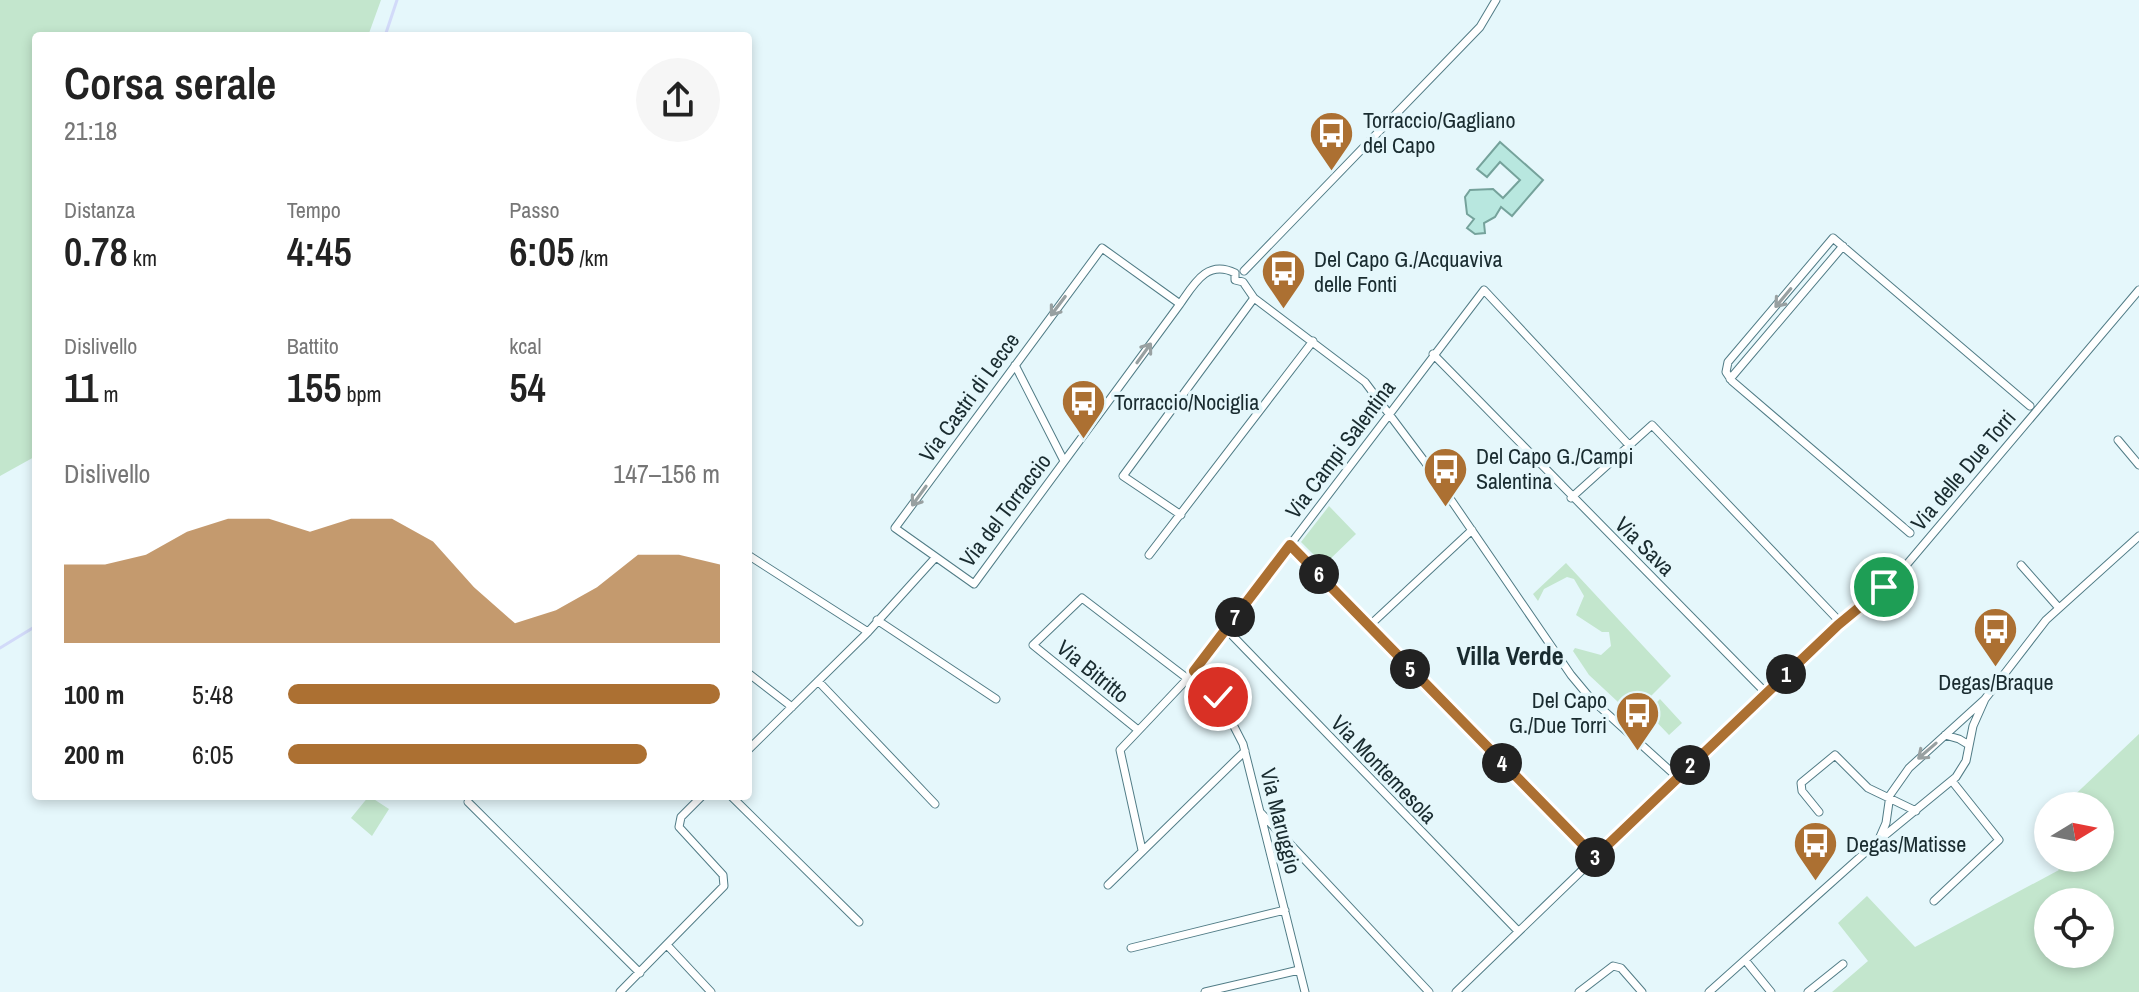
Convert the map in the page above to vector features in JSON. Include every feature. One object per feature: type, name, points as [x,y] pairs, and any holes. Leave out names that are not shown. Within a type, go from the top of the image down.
[{"type":"street","points":[[1496,0],[1480,27],[1239,272],[1246,278],[1243,282],[1254,298],[1365,382],[1472,530],[1571,675],[1591,699],[1677,777]]},
{"type":"street","points":[[1910,533],[1730,379],[1726,372],[1728,362],[1833,238],[2030,406]]},
{"type":"street","points":[[1730,379],[1843,246]]},
{"type":"street","name":"Via Castri di Lecce","points":[[935,558],[895,528],[1102,248],[1180,304]]},
{"type":"street","name":"Via del Torraccio","points":[[752,746],[868,632],[935,558],[974,584],[1205,271],[1223,268],[1239,272]]},
{"type":"street","name":"Via Campi Salentina","points":[[1142,850],[1120,750],[1188,679],[1484,290],[1629,445]]},
{"type":"street","name":"Via delle Due Torri","points":[[1456,992],[1766,693],[1897,576],[2139,290]]},
{"type":"street","points":[[1181,515],[1123,476],[1254,298]]},
{"type":"street","points":[[1149,555],[1313,341]]},
{"type":"street","name":"Via Sava","points":[[1433,354],[1571,498],[1766,693]]},
{"type":"street","points":[[1015,365],[1064,461]]},
{"type":"street","points":[[1571,498],[1652,425],[1841,623]]},
{"type":"street","points":[[2118,440],[2139,465]]},
{"type":"street","points":[[1369,626],[1472,530]]},
{"type":"street","points":[[1878,841],[1885,828],[1889,798],[1909,768],[1985,699],[2029,640],[2059,608],[2139,536]]},
{"type":"street","points":[[1290,545],[1595,857]]},
{"type":"street","points":[[752,558],[868,632]]},
{"type":"street","points":[[2021,565],[2059,608]]},
{"type":"street","name":"Via Bitritto","points":[[1138,730],[1033,645],[1082,598],[1188,679]]},
{"type":"street","points":[[877,620],[996,699]]},
{"type":"street","name":"Via Montemesola","points":[[1226,629],[1518,931]]},
{"type":"street","name":"Via Maruggio","points":[[1194,671],[1223,705],[1245,751],[1305,992]]},
{"type":"street","points":[[752,676],[792,707]]},
{"type":"street","points":[[818,681],[935,804]]},
{"type":"street","points":[[1709,992],[1878,841],[1952,781],[1963,768],[1985,699]]},
{"type":"street","points":[[1945,735],[1969,745]]},
{"type":"street","points":[[1108,885],[1245,751]]},
{"type":"street","points":[[1819,812],[1803,793],[1801,783],[1832,755],[1841,758],[1868,788],[1902,807],[1916,811]]},
{"type":"street","points":[[1934,901],[1999,840],[1952,781]]},
{"type":"street","points":[[620,992],[725,883],[723,875],[679,827],[681,817],[698,800]]},
{"type":"street","points":[[735,800],[859,922]]},
{"type":"street","points":[[468,802],[640,973]]},
{"type":"street","points":[[1261,812],[1429,992]]},
{"type":"street","points":[[1131,948],[1285,910]]},
{"type":"street","points":[[667,945],[711,992]]},
{"type":"street","points":[[1745,960],[1771,992]]},
{"type":"street","points":[[1808,992],[1843,964]]},
{"type":"street","points":[[1579,992],[1613,966],[1621,968],[1642,992]]},
{"type":"street","points":[[1205,992],[1299,970]]},
{"type":"green space","points":[[0,0],[381,0],[369,32],[32,32],[32,458],[0,476]]},
{"type":"green space","points":[[1329,506],[1356,534],[1324,565],[1301,542]]},
{"type":"green space","points":[[1566,563],[1671,676],[1632,715],[1589,675],[1573,651],[1575,648],[1601,655],[1611,646],[1609,632],[1602,632],[1576,615],[1584,596],[1574,579],[1567,577],[1544,589],[1538,601],[1533,594]]},
{"type":"green space","points":[[1660,699],[1682,723],[1669,735],[1647,712]]},
{"type":"green space","points":[[2139,734],[2139,992],[1832,992],[1868,961],[1838,923],[1867,896],[1915,947],[2055,872],[2114,872],[2114,792],[2078,792]]},
{"type":"green space","points":[[366,800],[375,800],[389,809],[372,836],[351,818]]},
{"type":"building","points":[[1500,142],[1543,180],[1512,216],[1501,207],[1495,217],[1484,223],[1485,233],[1475,234],[1467,228],[1474,219],[1467,214],[1465,197],[1470,190],[1493,189],[1503,198],[1520,180],[1500,162],[1487,177],[1477,169]]},
{"type":"waterway","points":[[386,32],[397,0]]},
{"type":"waterway","points":[[0,648],[32,628]]},
{"type":"place","name":"Torraccio/Gagliano del Capo","points":[[1332,172]]},
{"type":"place","name":"Del Capo G./Acquaviva delle Fonti","points":[[1283,311]]},
{"type":"place","name":"Torraccio/Nociglia","points":[[1083,441]]},
{"type":"place","name":"Del Capo G./Campi Salentina","points":[[1445,508]]},
{"type":"place","name":"Degas/Braque","points":[[1996,668]]},
{"type":"place","name":"Del Capo G./Due Torri","points":[[1638,752]]},
{"type":"place","name":"Degas/Matisse","points":[[1815,883]]},
{"type":"district","name":"Villa Verde","points":[[1510,656]]},
{"type":"route","points":[[1218,697],[1194,671],[1290,545],[1595,857],[1838,625],[1884,587]]}]
